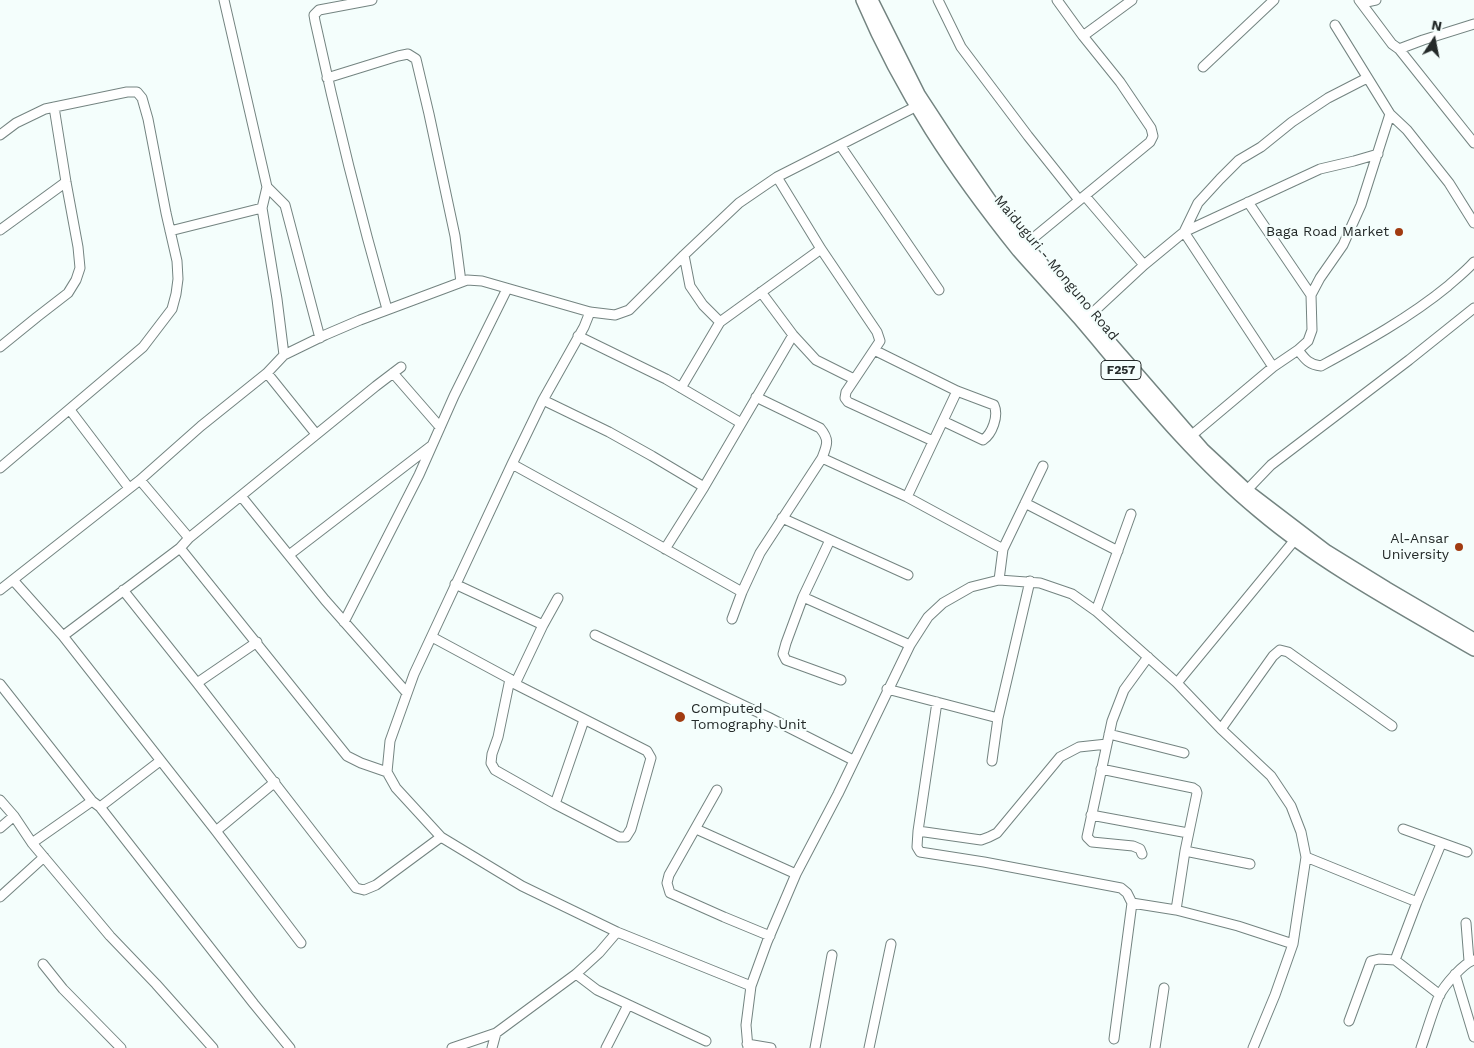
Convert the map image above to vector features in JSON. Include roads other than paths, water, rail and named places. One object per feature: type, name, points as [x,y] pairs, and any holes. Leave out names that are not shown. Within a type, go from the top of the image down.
[{"type":"main road","name":"Maiduguri - Monguno Road","points":[[862,0],[886,54],[915,107],[970,189],[1014,245],[1198,456],[1258,512],[1474,639]]},
{"type":"main road","name":"Maiduguri - Monguno Road","points":[[872,0],[936,122],[997,209],[1192,436],[1222,468],[1298,536],[1375,592],[1474,650]]},
{"type":"street","points":[[224,0],[267,187],[262,208],[284,355]]},
{"type":"street","points":[[372,0],[319,10],[314,15],[327,78],[360,213],[387,310]]},
{"type":"street","points":[[938,0],[962,47],[1028,136],[1144,265]]},
{"type":"street","points":[[1026,244],[1150,142],[1153,136],[1151,128],[1120,82],[1057,0]]},
{"type":"street","points":[[1083,36],[1132,0]]},
{"type":"street","points":[[1203,67],[1274,0]]},
{"type":"street","points":[[1360,2],[1376,0]]},
{"type":"street","points":[[1360,2],[1392,44],[1399,50],[1474,143]]},
{"type":"street","points":[[1399,50],[1423,40],[1474,24]]},
{"type":"street","points":[[1335,25],[1390,114],[1407,130],[1449,183],[1474,224]]},
{"type":"street","points":[[327,78],[398,56],[408,54],[416,59],[428,105],[455,236],[461,282]]},
{"type":"street","points":[[1184,232],[1198,203],[1239,160],[1261,147],[1292,122],[1328,98],[1367,78]]},
{"type":"street","points":[[0,135],[16,124],[45,109],[127,92],[137,92],[142,98],[148,118],[177,261],[178,279],[172,309],[143,347],[0,468]]},
{"type":"street","points":[[0,347],[68,293],[76,280],[80,268],[54,107]]},
{"type":"street","points":[[0,590],[140,480],[201,426],[267,373],[284,355],[325,335],[467,280],[482,281],[590,312],[615,315],[629,310],[739,203],[777,177],[915,107]]},
{"type":"street","points":[[1310,295],[1344,245],[1361,205],[1390,114]]},
{"type":"street","points":[[840,145],[939,290]]},
{"type":"street","points":[[1088,317],[1144,265],[1184,232],[1320,169],[1378,154]]},
{"type":"street","points":[[777,177],[821,249],[877,332],[880,341],[846,392],[845,398],[848,402],[933,441]]},
{"type":"street","points":[[0,230],[66,182]]},
{"type":"street","points":[[267,187],[285,205],[320,338]]},
{"type":"street","points":[[1192,436],[1273,367],[1298,350],[1308,341],[1312,330],[1310,295],[1248,202]]},
{"type":"street","points":[[170,230],[262,208]]},
{"type":"street","points":[[1184,232],[1273,367]]},
{"type":"street","points":[[681,388],[720,322],[821,249]]},
{"type":"street","points":[[684,256],[690,286],[703,305],[720,322]]},
{"type":"street","points":[[1298,350],[1307,361],[1313,365],[1321,366],[1380,334],[1432,300],[1468,270],[1474,262]]},
{"type":"street","points":[[344,622],[419,475],[454,396],[507,289]]},
{"type":"street","points":[[761,292],[793,335],[816,360],[854,379]]},
{"type":"street","points":[[1247,490],[1271,465],[1474,308]]},
{"type":"street","points":[[590,312],[543,400],[414,674],[390,742],[387,772],[396,788],[441,837],[522,886],[616,932],[751,986]]},
{"type":"street","points":[[665,549],[704,487],[793,335]]},
{"type":"street","points":[[578,336],[681,388],[741,423]]},
{"type":"street","points":[[874,350],[957,391],[994,405],[996,410],[995,419],[988,437],[983,440],[942,421]]},
{"type":"street","points":[[63,636],[180,548],[189,538],[401,367]]},
{"type":"street","points":[[267,373],[316,434]]},
{"type":"street","points":[[392,373],[440,427]]},
{"type":"street","points":[[907,496],[957,391]]},
{"type":"street","points":[[732,619],[760,552],[822,458],[827,443],[826,435],[820,428],[756,397]]},
{"type":"street","points":[[543,400],[643,451],[704,487]]},
{"type":"street","points":[[70,410],[129,488]]},
{"type":"street","points":[[288,555],[432,445]]},
{"type":"street","points":[[822,458],[907,496],[1003,549]]},
{"type":"street","points":[[512,464],[742,592]]},
{"type":"street","points":[[999,580],[1003,549],[1042,466]]},
{"type":"street","points":[[140,480],[189,538]]},
{"type":"street","points":[[241,496],[344,622],[407,693]]},
{"type":"street","points":[[1025,503],[1118,551]]},
{"type":"street","points":[[1096,611],[1132,514]]},
{"type":"street","points":[[782,518],[908,575]]},
{"type":"street","points":[[1177,683],[1298,536]]},
{"type":"street","points":[[830,540],[803,597],[783,654],[786,660],[841,680]]},
{"type":"street","points":[[180,548],[347,756],[387,772]]},
{"type":"street","points":[[13,580],[63,636],[301,943]]},
{"type":"street","points":[[771,1048],[748,1046],[746,1025],[751,986],[796,874],[887,689],[910,645],[928,617],[943,603],[971,587],[999,580],[1040,583],[1072,594],[1096,611],[1177,683],[1221,729],[1271,776],[1291,806],[1301,832],[1306,857],[1293,944],[1275,995],[1253,1048]]},
{"type":"street","points":[[992,761],[998,718],[1030,581]]},
{"type":"street","points":[[455,584],[543,625]]},
{"type":"street","points":[[123,590],[356,888],[364,890],[376,885],[441,837]]},
{"type":"street","points":[[803,597],[910,645]]},
{"type":"street","points":[[432,637],[513,682],[584,720],[647,751],[651,758],[631,829],[626,837],[619,837],[555,804],[495,770],[491,763],[513,682],[558,598]]},
{"type":"street","points":[[595,635],[853,760]]},
{"type":"street","points":[[197,683],[257,642]]},
{"type":"street","points":[[1221,729],[1272,656],[1280,650],[1288,652],[1392,726]]},
{"type":"street","points":[[1142,854],[1140,849],[1133,846],[1092,842],[1087,837],[1112,721],[1124,690],[1148,657]]},
{"type":"street","points":[[0,684],[290,1048]]},
{"type":"street","points":[[887,689],[998,718]]},
{"type":"street","points":[[937,702],[917,847],[920,852],[1121,888],[1127,893],[1132,903],[1114,1039]]},
{"type":"street","points":[[555,804],[584,720]]},
{"type":"street","points":[[918,831],[981,840],[989,837],[997,832],[1060,757],[1079,746],[1108,739],[1184,753]]},
{"type":"street","points":[[32,843],[96,804],[160,761]]},
{"type":"street","points":[[1101,769],[1193,788],[1198,793],[1188,834],[1176,910]]},
{"type":"street","points":[[216,831],[275,782]]},
{"type":"street","points":[[717,790],[669,875],[667,883],[670,892],[770,936]]},
{"type":"street","points":[[0,800],[14,816],[32,843],[110,936],[156,984],[212,1048]]},
{"type":"street","points":[[1091,815],[1188,834]]},
{"type":"street","points":[[0,828],[14,816]]},
{"type":"street","points":[[696,829],[796,874]]},
{"type":"street","points":[[1403,829],[1467,852]]},
{"type":"street","points":[[1395,960],[1441,844]]},
{"type":"street","points":[[1185,851],[1250,864]]},
{"type":"street","points":[[0,897],[44,857]]},
{"type":"street","points":[[1306,857],[1417,902]]},
{"type":"street","points":[[1132,903],[1176,910],[1238,926],[1293,944]]},
{"type":"street","points":[[1421,1048],[1440,994],[1455,974],[1471,961],[1466,923]]},
{"type":"street","points":[[452,1048],[496,1033],[576,974],[599,953],[616,932]]},
{"type":"street","points":[[869,1048],[891,944]]},
{"type":"street","points":[[815,1048],[832,955]]},
{"type":"street","points":[[1349,1021],[1371,961],[1379,959],[1395,960],[1440,994]]},
{"type":"street","points":[[43,964],[63,989],[122,1048]]},
{"type":"street","points":[[576,974],[597,990],[706,1041]]},
{"type":"street","points":[[1455,974],[1474,1037]]},
{"type":"street","points":[[1155,1048],[1164,988]]},
{"type":"street","points":[[606,1048],[628,1005]]},
{"type":"street","points":[[492,1048],[496,1033]]},
{"type":"place","name":"Baga Road Market","points":[[1399,232]]},
{"type":"place","name":"Al-Ansar University","points":[[1459,547]]},
{"type":"place","name":"Computed Tomography Unit","points":[[680,717]]}]
